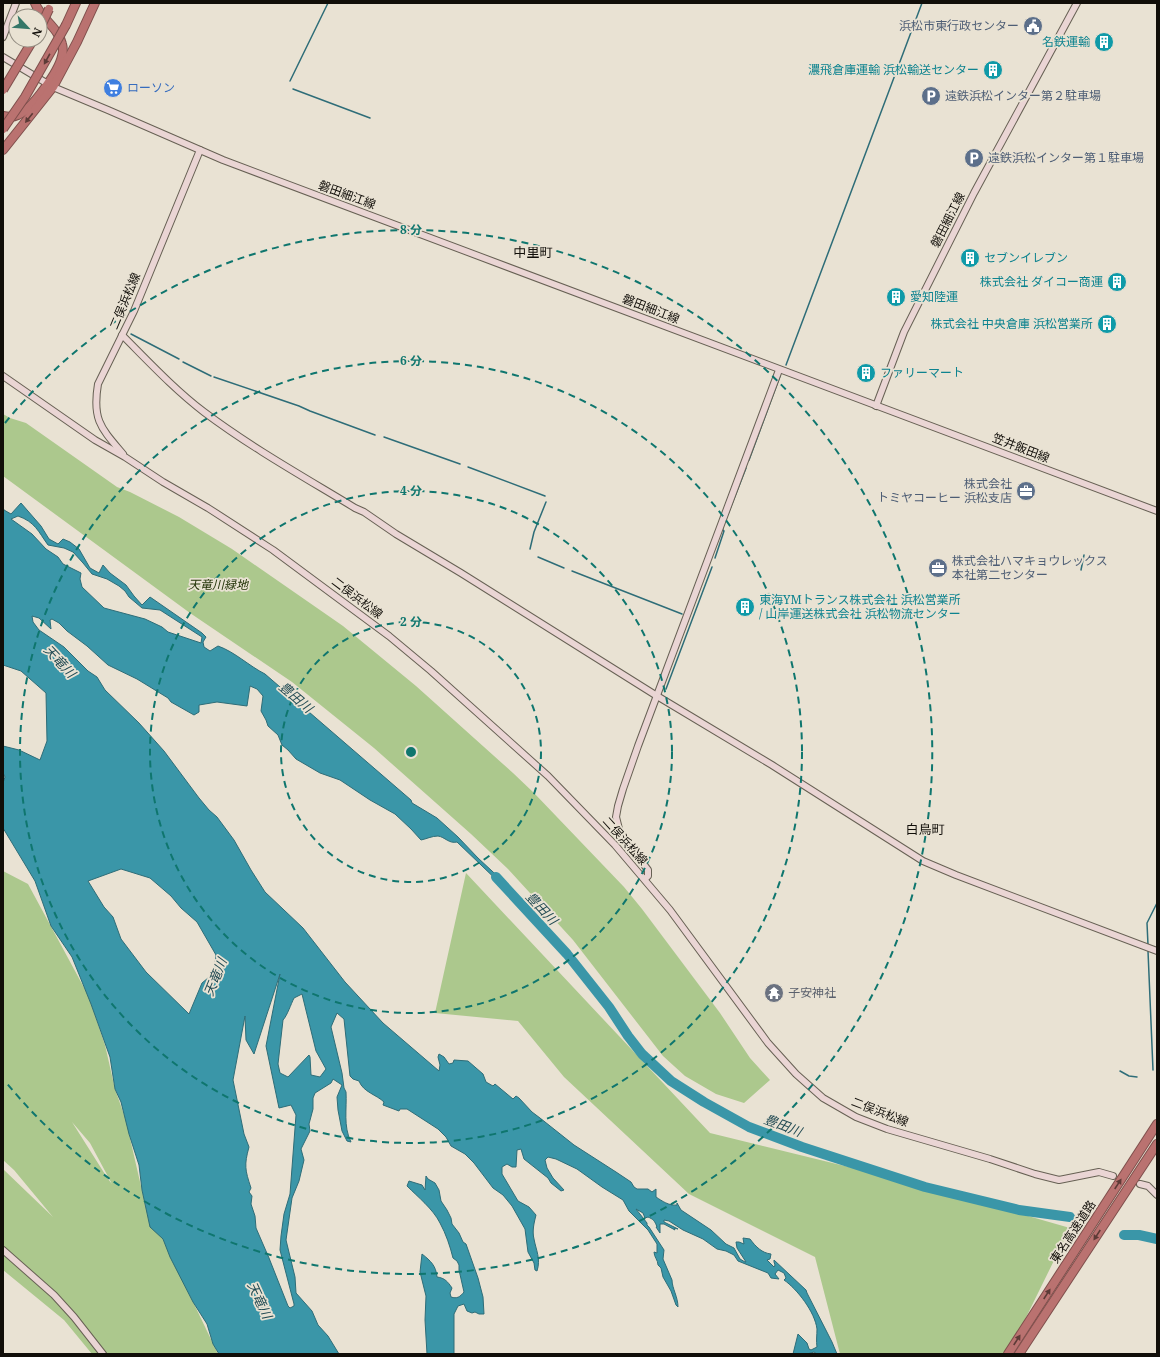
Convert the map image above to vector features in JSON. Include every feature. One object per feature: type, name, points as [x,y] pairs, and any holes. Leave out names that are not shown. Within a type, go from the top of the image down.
[{"type":"highway","points":[[3,116],[17,116],[24,112],[50,86],[62,56],[63,45],[59,34],[39,11],[35,3]]},
{"type":"highway","points":[[3,129],[25,97],[66,25],[76,3]]},
{"type":"highway","points":[[3,150],[50,86],[77,42],[95,3]]},
{"type":"highway","points":[[3,90],[28,48]]},
{"type":"highway","name":"東名高速道路","points":[[1008,1354],[1157,1124]]},
{"type":"highway","name":"東名高速道路","points":[[1019,1354],[1157,1144]]},
{"type":"main road","points":[[3,36],[16,3]]},
{"type":"main road","name":"磐田細江線","points":[[3,57],[50,86],[245,169],[876,406],[904,332],[974,193],[1077,3]]},
{"type":"main road","name":"二俣浜松線","points":[[125,457],[99,424],[96,410],[98,384],[134,311],[200,150]]},
{"type":"main road","points":[[122,335],[170,383],[203,411],[235,434],[355,508],[364,512],[396,534],[657,696],[772,765],[923,861],[956,875],[1155,950]]},
{"type":"main road","points":[[645,879],[648,876],[648,870],[620,833],[616,817],[618,806],[657,696],[779,370]]},
{"type":"main road","name":"二俣浜松線","points":[[3,376],[95,440],[208,508],[273,550],[389,636],[474,709],[548,776],[615,845],[670,910],[768,1043],[796,1074],[823,1098],[856,1117],[887,1129],[990,1159],[1035,1174],[1059,1180],[1099,1172],[1113,1176]]},
{"type":"main road","name":"笠井飯田線","points":[[876,406],[1157,511]]},
{"type":"main road","points":[[1140,1184],[1148,1186],[1157,1195]]},
{"type":"main road","points":[[3,1250],[54,1295],[74,1317],[103,1354]]},
{"type":"green space","name":"天竜川緑地","points":[[3,414],[26,423],[117,487],[179,517],[232,549],[343,626],[416,686],[534,793],[624,887],[720,1013],[750,1058],[770,1080],[744,1103],[716,1094],[685,1076],[663,1056],[573,940],[508,869],[374,748],[292,682],[190,613],[3,476]]},
{"type":"green space","points":[[3,871],[28,884],[88,995],[105,1045],[115,1089],[129,1129],[149,1221],[163,1239],[218,1354],[92,1354],[64,1320],[3,1270],[3,1169],[53,1217],[14,1170],[3,1160]],"holes":[[[72,1122],[90,1143],[112,1184]]]},
{"type":"green space","points":[[466,873],[710,1133],[906,1181],[1070,1228],[1009,1352],[1011,1354],[840,1354],[815,1257],[689,1194],[564,1077],[518,1021],[435,1013]]},
{"type":"water","name":"天竜川","points":[[21,503],[41,526],[49,539],[58,544],[63,539],[70,542],[79,549],[90,568],[99,573],[103,565],[110,573],[126,585],[142,605],[150,597],[202,633],[206,637],[203,642],[204,647],[210,651],[218,646],[236,655],[265,674],[411,800],[412,803],[437,818],[506,884],[505,888],[457,842],[452,842],[438,836],[421,840],[395,814],[370,800],[340,780],[320,773],[296,759],[282,745],[278,735],[268,726],[261,711],[263,696],[257,689],[250,686],[247,706],[217,702],[199,705],[199,712],[194,715],[171,702],[168,698],[137,679],[108,665],[59,623],[52,619],[50,620],[51,629],[39,618],[32,616],[33,622],[39,630],[64,647],[88,671],[97,677],[105,690],[139,723],[164,751],[199,798],[217,817],[234,840],[265,892],[303,928],[345,982],[383,1023],[439,1071],[439,1054],[444,1057],[449,1064],[453,1063],[454,1060],[468,1061],[483,1074],[486,1082],[493,1086],[495,1084],[513,1099],[516,1096],[519,1098],[532,1112],[574,1145],[631,1182],[634,1187],[637,1189],[648,1189],[652,1192],[656,1189],[656,1197],[658,1199],[671,1205],[677,1205],[677,1203],[681,1210],[711,1230],[726,1244],[734,1248],[740,1259],[745,1262],[737,1248],[736,1242],[744,1244],[743,1238],[750,1239],[759,1249],[771,1254],[770,1259],[767,1260],[774,1267],[774,1260],[806,1290],[837,1354],[817,1354],[814,1352],[807,1354],[793,1354],[798,1334],[807,1343],[809,1349],[811,1350],[817,1347],[817,1329],[816,1322],[809,1308],[800,1295],[784,1280],[786,1278],[784,1273],[778,1270],[775,1274],[779,1279],[771,1278],[768,1273],[738,1261],[734,1255],[717,1249],[703,1239],[683,1230],[669,1221],[664,1220],[664,1222],[678,1229],[674,1228],[675,1230],[664,1224],[660,1224],[660,1233],[654,1220],[648,1217],[645,1218],[643,1213],[636,1209],[664,1250],[663,1259],[672,1280],[678,1307],[657,1262],[654,1252],[657,1253],[657,1244],[648,1230],[629,1211],[623,1200],[577,1169],[556,1159],[548,1157],[545,1160],[547,1168],[553,1178],[564,1190],[561,1191],[551,1183],[548,1178],[524,1159],[521,1149],[517,1150],[516,1167],[512,1167],[507,1164],[502,1167],[502,1174],[518,1201],[529,1207],[536,1215],[533,1233],[538,1255],[538,1267],[537,1271],[535,1270],[534,1263],[528,1252],[525,1229],[512,1206],[503,1195],[493,1188],[474,1163],[465,1154],[451,1146],[446,1137],[438,1129],[407,1109],[400,1109],[399,1111],[383,1105],[384,1102],[367,1091],[359,1081],[350,1076],[344,1019],[337,1013],[331,1027],[346,1092],[346,1124],[351,1142],[347,1141],[342,1131],[338,1110],[337,1097],[342,1085],[333,1079],[331,1083],[315,1093],[313,1098],[313,1109],[309,1124],[310,1131],[301,1149],[304,1160],[299,1181],[292,1198],[286,1240],[295,1277],[296,1293],[312,1311],[318,1325],[328,1336],[339,1354],[219,1354],[213,1344],[207,1324],[193,1302],[170,1257],[163,1239],[150,1227],[142,1190],[139,1165],[121,1102],[115,1089],[110,1057],[91,1004],[72,957],[51,926],[35,881],[3,828],[3,783],[5,777],[3,773],[3,746],[19,750],[40,760],[47,741],[46,693],[21,671],[3,665],[3,508],[11,514]],"holes":[[[18,516],[24,518],[36,528],[48,545],[64,548],[73,552],[92,574],[107,579],[119,586],[142,608],[160,610],[202,637],[201,643],[168,632],[162,627],[145,619],[104,608],[82,587],[80,579],[81,573],[63,564],[58,557],[46,549],[32,534],[11,519]],[[121,869],[150,878],[171,896],[181,908],[197,922],[216,955],[214,973],[202,983],[189,1014],[146,972],[121,939],[113,917],[104,907],[88,881]],[[280,974],[266,1046],[279,1108],[291,1105],[296,1115],[290,1194],[284,1214],[280,1250],[294,1304],[294,1306],[290,1308],[256,1228],[255,1216],[251,1204],[252,1196],[249,1192],[251,1188],[246,1172],[246,1158],[249,1147],[244,1134],[233,1080],[245,1016],[246,1040],[254,1054]],[[302,994],[316,1051],[326,1069],[320,1077],[311,1075],[309,1055],[288,1077],[280,1073],[278,1064],[283,1020],[294,998]]]},
{"type":"water","points":[[426,1176],[435,1183],[439,1190],[441,1201],[451,1218],[452,1224],[459,1233],[463,1242],[466,1244],[483,1297],[484,1314],[467,1311],[464,1304],[458,1306],[454,1314],[454,1354],[427,1354],[425,1320],[426,1296],[420,1272],[422,1254],[428,1259],[436,1270],[437,1277],[442,1278],[452,1288],[450,1293],[451,1297],[458,1297],[464,1292],[459,1265],[453,1258],[448,1240],[440,1223],[429,1208],[407,1186],[409,1181],[422,1185],[425,1190]]},
{"type":"waterway","points":[[290,81],[328,3]]},
{"type":"waterway","points":[[786,365],[922,3]]},
{"type":"waterway","points":[[293,89],[370,118]]},
{"type":"waterway","points":[[131,334],[179,359]]},
{"type":"waterway","points":[[183,362],[211,376]]},
{"type":"waterway","points":[[749,460],[780,376]]},
{"type":"waterway","points":[[214,377],[299,406],[375,435]]},
{"type":"waterway","points":[[384,437],[460,464]]},
{"type":"waterway","points":[[468,467],[545,496]]},
{"type":"waterway","points":[[728,514],[746,468]]},
{"type":"waterway","points":[[530,549],[534,532],[546,502]]},
{"type":"waterway","points":[[715,558],[724,531],[722,530],[723,529]]},
{"type":"waterway","points":[[1081,570],[1084,555]]},
{"type":"waterway","points":[[538,557],[564,568]]},
{"type":"waterway","points":[[666,689],[712,567]]},
{"type":"waterway","points":[[572,571],[682,614]]},
{"type":"waterway","name":"豊田川","points":[[496,877],[567,954],[609,1007],[642,1054],[671,1081],[704,1102],[749,1127],[802,1147],[925,1187],[1019,1210],[1070,1217]]},
{"type":"waterway","points":[[1148,945],[1147,923],[1157,903]]},
{"type":"waterway","points":[[1148,951],[1153,1070]]},
{"type":"waterway","points":[[1120,1071],[1129,1076],[1137,1077]]},
{"type":"waterway","name":"豊田川","points":[[1124,1235],[1139,1235],[1157,1239]]},
{"type":"place","name":"浜松市東行政センター","points":[[1033,26]]},
{"type":"place","name":"名鉄運輸","points":[[1104,42]]},
{"type":"place","name":"濃飛倉庫運輸 浜松輸送センター","points":[[993,70]]},
{"type":"place","name":"ローソン","points":[[113,88]]},
{"type":"place","name":"遠鉄浜松インター第２駐車場","points":[[931,96]]},
{"type":"place","name":"遠鉄浜松インター第１駐車場","points":[[974,158]]},
{"type":"place","name":"セブンイレブン","points":[[970,258]]},
{"type":"place","name":"株式会社 ダイコー商運","points":[[1117,282]]},
{"type":"place","name":"愛知陸運","points":[[896,297]]},
{"type":"place","name":"株式会社 中央倉庫 浜松営業所","points":[[1107,324]]},
{"type":"place","name":"ファリーマート","points":[[866,373]]},
{"type":"place","name":"株式会社 トミヤコーヒー 浜松支店","points":[[1026,491]]},
{"type":"place","name":"株式会社ハマキョウレックス 本社第二センター","points":[[938,568]]},
{"type":"place","name":"東海YMトランス株式会社 浜松営業所 / 山岸運送株式会社 浜松物流センター","points":[[745,607]]},
{"type":"place","name":"子安神社","points":[[774,993]]},
{"type":"district","name":"中里町","points":[[533,252]]},
{"type":"district","name":"白鳥町","points":[[925,829]]}]
